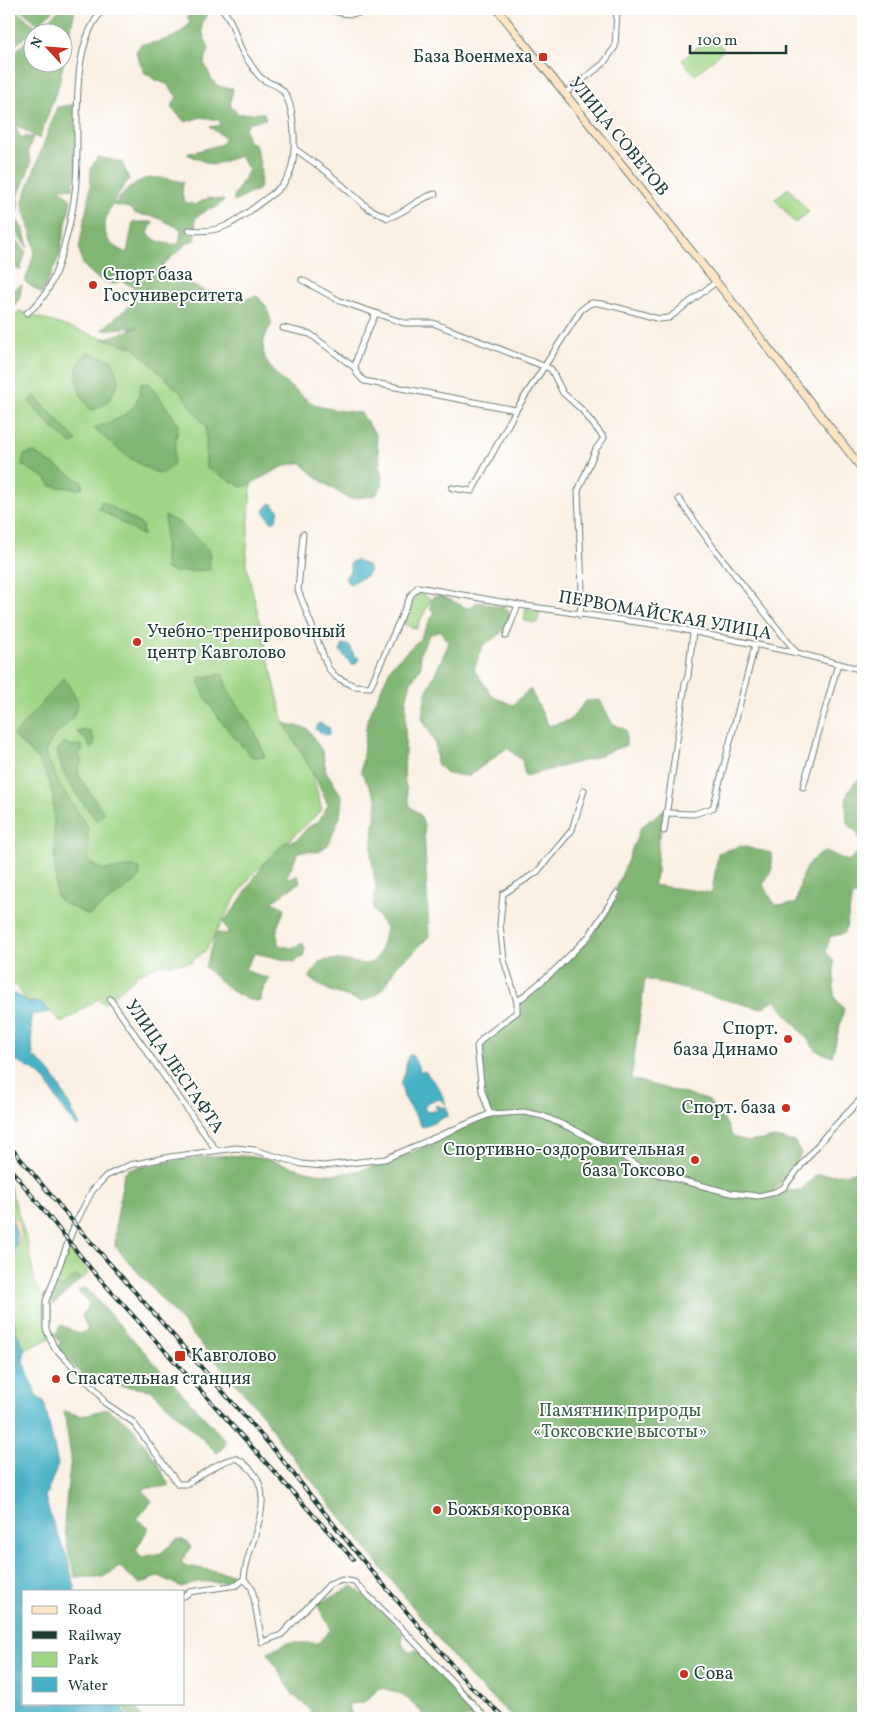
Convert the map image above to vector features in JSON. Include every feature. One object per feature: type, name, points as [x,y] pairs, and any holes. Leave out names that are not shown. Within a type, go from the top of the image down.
[{"type":"main road","name":"УЛИЦА СОВЕТОВ","points":[[497,9],[716,282],[863,470]]},
{"type":"street","points":[[27,313],[44,296],[58,267],[75,192],[78,94],[83,46],[96,17],[104,9]]},
{"type":"street","points":[[189,230],[205,232],[222,228],[273,195],[289,176],[295,149],[296,141],[286,98],[282,89],[261,78],[243,54],[227,14],[222,9]]},
{"type":"street","points":[[327,9],[339,14],[357,15],[372,9]]},
{"type":"street","points":[[564,94],[603,64],[615,47],[617,9]]},
{"type":"street","points":[[295,149],[327,172],[368,208],[388,218],[403,213],[412,205],[435,194]]},
{"type":"street","points":[[302,280],[328,296],[404,323],[433,323],[551,369],[563,393],[582,410],[604,438],[596,449],[578,491],[582,589],[580,615]]},
{"type":"street","points":[[452,488],[472,491],[516,410],[581,310],[591,303],[659,319],[669,318],[716,282]]},
{"type":"street","points":[[355,368],[358,353],[376,313]]},
{"type":"street","points":[[283,328],[310,334],[355,368],[364,381],[516,410]]},
{"type":"street","points":[[679,499],[713,547],[797,653]]},
{"type":"street","name":"ПЕРВОМАЙСКАЯ УЛИЦА","points":[[303,534],[298,590],[331,673],[354,686],[370,686],[411,594],[418,587],[460,596],[692,632],[797,653],[863,670]]},
{"type":"street","points":[[506,636],[518,605]]},
{"type":"street","points":[[664,831],[685,684],[688,676],[692,632]]},
{"type":"street","points":[[666,813],[694,814],[713,808],[756,645]]},
{"type":"street","points":[[803,788],[838,664]]},
{"type":"street","points":[[490,1114],[482,1091],[477,1046],[483,1038],[517,1012],[517,1002],[504,960],[500,924],[503,894],[537,872],[572,830],[584,790]]},
{"type":"street","points":[[517,1002],[555,970],[589,936],[617,893]]},
{"type":"street","name":"УЛИЦА ЛЕСГАФТА","points":[[110,999],[216,1150]]},
{"type":"street","points":[[185,1595],[190,1592],[236,1585],[244,1579],[259,1518],[262,1490],[257,1477],[238,1459],[229,1458],[186,1484],[178,1484],[133,1422],[105,1403],[98,1392],[54,1347],[46,1329],[46,1301],[74,1224],[92,1190],[106,1176],[130,1165],[216,1150],[254,1150],[302,1164],[324,1166],[385,1159],[490,1114],[524,1112],[543,1116],[575,1130],[650,1172],[730,1193],[758,1196],[772,1194],[782,1188],[826,1135],[863,1097]]},
{"type":"street","points":[[244,1579],[252,1588],[262,1642],[281,1635],[329,1585],[342,1580],[354,1582],[407,1634],[486,1718]]},
{"type":"green space","points":[[9,9],[15,9],[30,22],[22,22],[22,39],[9,51]]},
{"type":"green space","points":[[20,9],[55,9],[40,22],[36,22]]},
{"type":"green space","points":[[60,9],[75,9],[72,23],[46,22]]},
{"type":"green space","points":[[185,9],[211,10],[202,24],[202,28],[209,49],[204,63],[213,82],[226,88],[233,88],[230,105],[238,114],[264,113],[266,119],[250,122],[245,128],[248,142],[254,143],[259,160],[261,178],[259,189],[234,202],[234,196],[249,170],[240,156],[212,165],[187,154],[222,144],[225,138],[210,127],[221,125],[219,120],[201,117],[185,122],[171,108],[177,97],[167,84],[155,80],[144,72],[136,52],[141,44],[168,39],[185,28],[190,23]]},
{"type":"green space","points":[[712,35],[724,50],[695,75],[682,60]]},
{"type":"green space","points":[[22,45],[22,72],[62,72],[39,139],[18,126],[9,125],[9,57]]},
{"type":"green space","points":[[78,104],[79,137],[73,189],[59,187],[71,200],[59,256],[42,294],[25,282],[34,247],[23,201],[57,107]]},
{"type":"green space","points":[[9,126],[16,127],[20,137],[33,137],[28,151],[31,163],[18,198],[18,213],[9,203],[11,191],[9,192]]},
{"type":"green space","points":[[98,157],[122,162],[129,179],[110,209],[105,229],[107,238],[115,246],[127,253],[133,222],[153,222],[148,233],[158,241],[166,244],[179,244],[181,229],[156,217],[136,214],[129,208],[113,205],[136,183],[150,178],[183,182],[182,194],[185,202],[195,205],[208,198],[224,200],[215,208],[210,208],[195,218],[196,239],[186,244],[162,266],[172,277],[231,302],[257,296],[266,306],[272,324],[263,344],[264,353],[267,362],[278,377],[314,404],[331,409],[361,413],[376,435],[383,484],[376,495],[349,499],[321,481],[301,463],[278,469],[242,487],[206,468],[206,427],[182,394],[133,347],[103,339],[139,327],[101,330],[140,297],[136,289],[121,280],[113,284],[97,278],[83,265],[79,249],[90,190],[91,168]]},
{"type":"green space","points":[[788,188],[809,212],[795,223],[775,199]]},
{"type":"green space","points":[[9,208],[24,231],[28,248],[9,224]]},
{"type":"green space","points":[[9,230],[26,252],[20,271],[9,262]]},
{"type":"green space","points":[[22,285],[19,300],[9,316],[9,291]]},
{"type":"green space","name":"Учебно-тренировочный центр Кавголово","points":[[19,311],[99,337],[139,345],[253,456],[246,564],[283,719],[310,765],[322,810],[255,871],[237,895],[206,950],[191,962],[160,965],[135,975],[135,978],[104,1004],[98,999],[62,1023],[41,1002],[28,1002],[9,977],[9,324]]},
{"type":"green space","points":[[87,352],[112,360],[119,380],[109,400],[102,406],[91,410],[81,395],[77,377],[80,360]]},
{"type":"green space","points":[[141,383],[150,384],[178,423],[173,466],[161,474],[142,466],[94,428],[120,418],[132,409],[139,394]]},
{"type":"green space","points":[[34,395],[77,441],[72,444],[50,426],[29,401]]},
{"type":"green space","points":[[33,452],[82,482],[83,487],[78,489],[51,486],[45,478],[22,465],[24,455]]},
{"type":"green space","points":[[102,501],[142,525],[143,536],[98,508]]},
{"type":"green space","points":[[165,516],[180,523],[209,550],[210,570],[174,572],[165,568]]},
{"type":"green space","points":[[417,592],[431,599],[416,629],[402,623]]},
{"type":"green space","points":[[439,596],[468,608],[478,602],[508,609],[511,621],[498,636],[483,645],[474,669],[493,697],[513,705],[530,689],[549,726],[570,720],[586,701],[600,700],[612,723],[626,730],[626,745],[591,759],[525,776],[522,760],[507,748],[469,776],[447,774],[437,764],[435,743],[422,718],[426,693],[449,643],[440,631],[429,635],[420,653],[421,666],[411,682],[406,700],[404,778],[410,806],[420,815],[424,825],[429,936],[413,953],[398,963],[385,986],[377,994],[363,1002],[330,991],[309,978],[319,962],[333,960],[363,964],[371,963],[377,958],[382,947],[386,928],[373,909],[376,886],[371,855],[377,800],[361,772],[367,720],[392,665],[419,640],[434,613],[430,607],[433,597]]},
{"type":"green space","points":[[526,608],[540,611],[537,623],[524,621]]},
{"type":"green space","points":[[222,674],[228,690],[255,732],[265,757],[252,757],[220,720],[207,700],[198,678]]},
{"type":"green space","points":[[64,678],[78,702],[73,718],[52,739],[45,752],[59,784],[88,828],[88,861],[101,869],[140,868],[139,879],[89,915],[63,903],[56,896],[53,796],[44,769],[13,736]]},
{"type":"green space","points":[[284,723],[308,729],[323,753],[326,771],[342,797],[340,817],[328,845],[318,852],[299,851],[286,878],[298,876],[300,882],[272,902],[285,908],[277,928],[278,945],[292,948],[303,943],[305,949],[303,957],[294,962],[255,953],[245,969],[258,976],[270,978],[262,992],[261,1001],[245,998],[231,990],[205,967],[216,933],[229,934],[223,922],[235,908],[262,866],[285,842],[297,840],[307,828],[319,821],[328,805],[312,771]]},
{"type":"green space","points":[[84,730],[91,732],[95,742],[91,750],[88,742],[77,732]]},
{"type":"green space","points":[[64,742],[73,746],[80,745],[83,748],[79,755],[82,762],[78,769],[79,776],[104,813],[96,820],[72,787],[63,770],[58,750]]},
{"type":"green space","name":"Памятник природы «Токсовские высоты»","points":[[863,776],[863,894],[852,897],[845,933],[830,937],[826,952],[834,962],[834,997],[844,1009],[832,1057],[817,1051],[775,1000],[763,1008],[754,1007],[645,979],[631,1079],[708,1100],[726,1123],[732,1136],[747,1142],[775,1138],[795,1142],[801,1153],[795,1166],[772,1192],[801,1190],[816,1175],[845,1174],[863,1170],[863,1718],[514,1718],[469,1677],[279,1440],[263,1415],[115,1246],[116,1224],[124,1173],[129,1169],[175,1161],[222,1156],[253,1157],[316,1173],[338,1174],[358,1171],[397,1158],[491,1117],[484,1091],[479,1047],[501,1026],[520,1017],[520,1002],[591,938],[618,894],[616,889],[641,827],[666,808],[658,844],[657,872],[653,885],[712,893],[718,853],[741,846],[771,853],[772,869],[763,885],[775,905],[796,904],[801,879],[811,861],[826,851],[848,861],[861,849],[858,834],[847,823],[846,802],[852,786]]},
{"type":"green space","points":[[9,1184],[27,1241],[35,1283],[46,1301],[45,1316],[50,1338],[25,1350],[16,1331],[9,1303],[11,1255],[22,1235],[12,1217],[9,1217]]},
{"type":"green space","points":[[69,1248],[89,1273],[81,1279],[76,1276],[61,1288],[55,1284]]},
{"type":"green space","points":[[76,1276],[81,1279],[53,1305],[51,1296],[55,1284],[61,1288]]},
{"type":"green space","points":[[85,1287],[225,1440],[225,1446],[217,1453],[151,1390],[108,1384],[97,1373],[90,1380],[73,1366],[57,1346],[61,1343],[55,1335],[61,1325],[79,1334],[88,1330],[82,1316],[89,1304],[78,1291]]},
{"type":"green space","points":[[107,1409],[131,1425],[157,1462],[169,1486],[142,1489],[152,1501],[137,1519],[149,1527],[136,1550],[141,1557],[161,1553],[177,1539],[187,1541],[191,1548],[181,1561],[186,1566],[232,1574],[230,1582],[197,1582],[181,1587],[159,1576],[140,1584],[120,1567],[103,1577],[76,1577],[69,1556],[64,1522],[71,1457],[64,1411],[81,1416]]},
{"type":"green space","points":[[353,1586],[393,1621],[403,1633],[402,1644],[407,1651],[418,1650],[480,1718],[424,1718],[417,1707],[406,1698],[393,1691],[380,1688],[364,1702],[348,1704],[353,1718],[311,1718],[310,1709],[293,1695],[268,1653],[287,1643],[318,1643],[331,1629],[317,1604]]},
{"type":"green space","points":[[123,1704],[135,1704],[141,1718],[130,1718]]},
{"type":"sand","points":[[9,1217],[18,1219],[22,1235],[16,1247],[17,1235]]},
{"type":"water","points":[[272,503],[279,511],[276,520],[271,522],[264,511]]},
{"type":"water","points":[[355,560],[368,566],[370,570],[366,576],[349,584],[345,578],[350,571],[350,563]]},
{"type":"water","points":[[343,644],[350,646],[354,656],[359,658],[356,664],[352,665],[340,651]]},
{"type":"water","points":[[319,723],[330,728],[329,734],[325,735],[315,729]]},
{"type":"water","points":[[9,992],[22,997],[28,1003],[41,1002],[50,1012],[31,1015],[33,1057],[55,1079],[80,1125],[77,1127],[61,1107],[47,1082],[38,1073],[9,1057]]},
{"type":"water","points":[[409,1055],[412,1055],[421,1072],[425,1071],[439,1088],[446,1104],[439,1099],[428,1102],[424,1108],[428,1112],[439,1110],[435,1107],[436,1105],[444,1108],[446,1106],[448,1116],[422,1127],[404,1097],[400,1082],[404,1075]]},
{"type":"water","points":[[9,1218],[12,1219],[17,1241],[9,1267]]},
{"type":"water","points":[[9,1303],[16,1331],[25,1350],[23,1360],[37,1397],[44,1401],[58,1465],[45,1497],[51,1518],[67,1557],[75,1587],[74,1590],[22,1590],[22,1704],[121,1704],[128,1718],[9,1718]]},
{"type":"railway","points":[[9,1145],[75,1224],[276,1452],[359,1556],[470,1686],[505,1718]]},
{"type":"railway","points":[[9,1167],[91,1269],[353,1559]]},
{"type":"place","name":"База Военмеха","points":[[543,57]]},
{"type":"place","name":"Спорт база Госуниверситета","points":[[93,285]]},
{"type":"place","name":"Учебно-тренировочный центр Кавголово","points":[[137,642]]},
{"type":"place","name":"Спорт. база Динамо","points":[[788,1039]]},
{"type":"place","name":"Спорт. база","points":[[786,1108]]},
{"type":"place","name":"Спортивно-оздоровительная база Токсово","points":[[695,1160]]},
{"type":"place","name":"Кавголово","points":[[180,1356]]},
{"type":"place","name":"Спасательная станция","points":[[56,1379]]},
{"type":"place","name":"Божья коровка","points":[[437,1510]]},
{"type":"place","name":"Сова","points":[[684,1674]]}]
